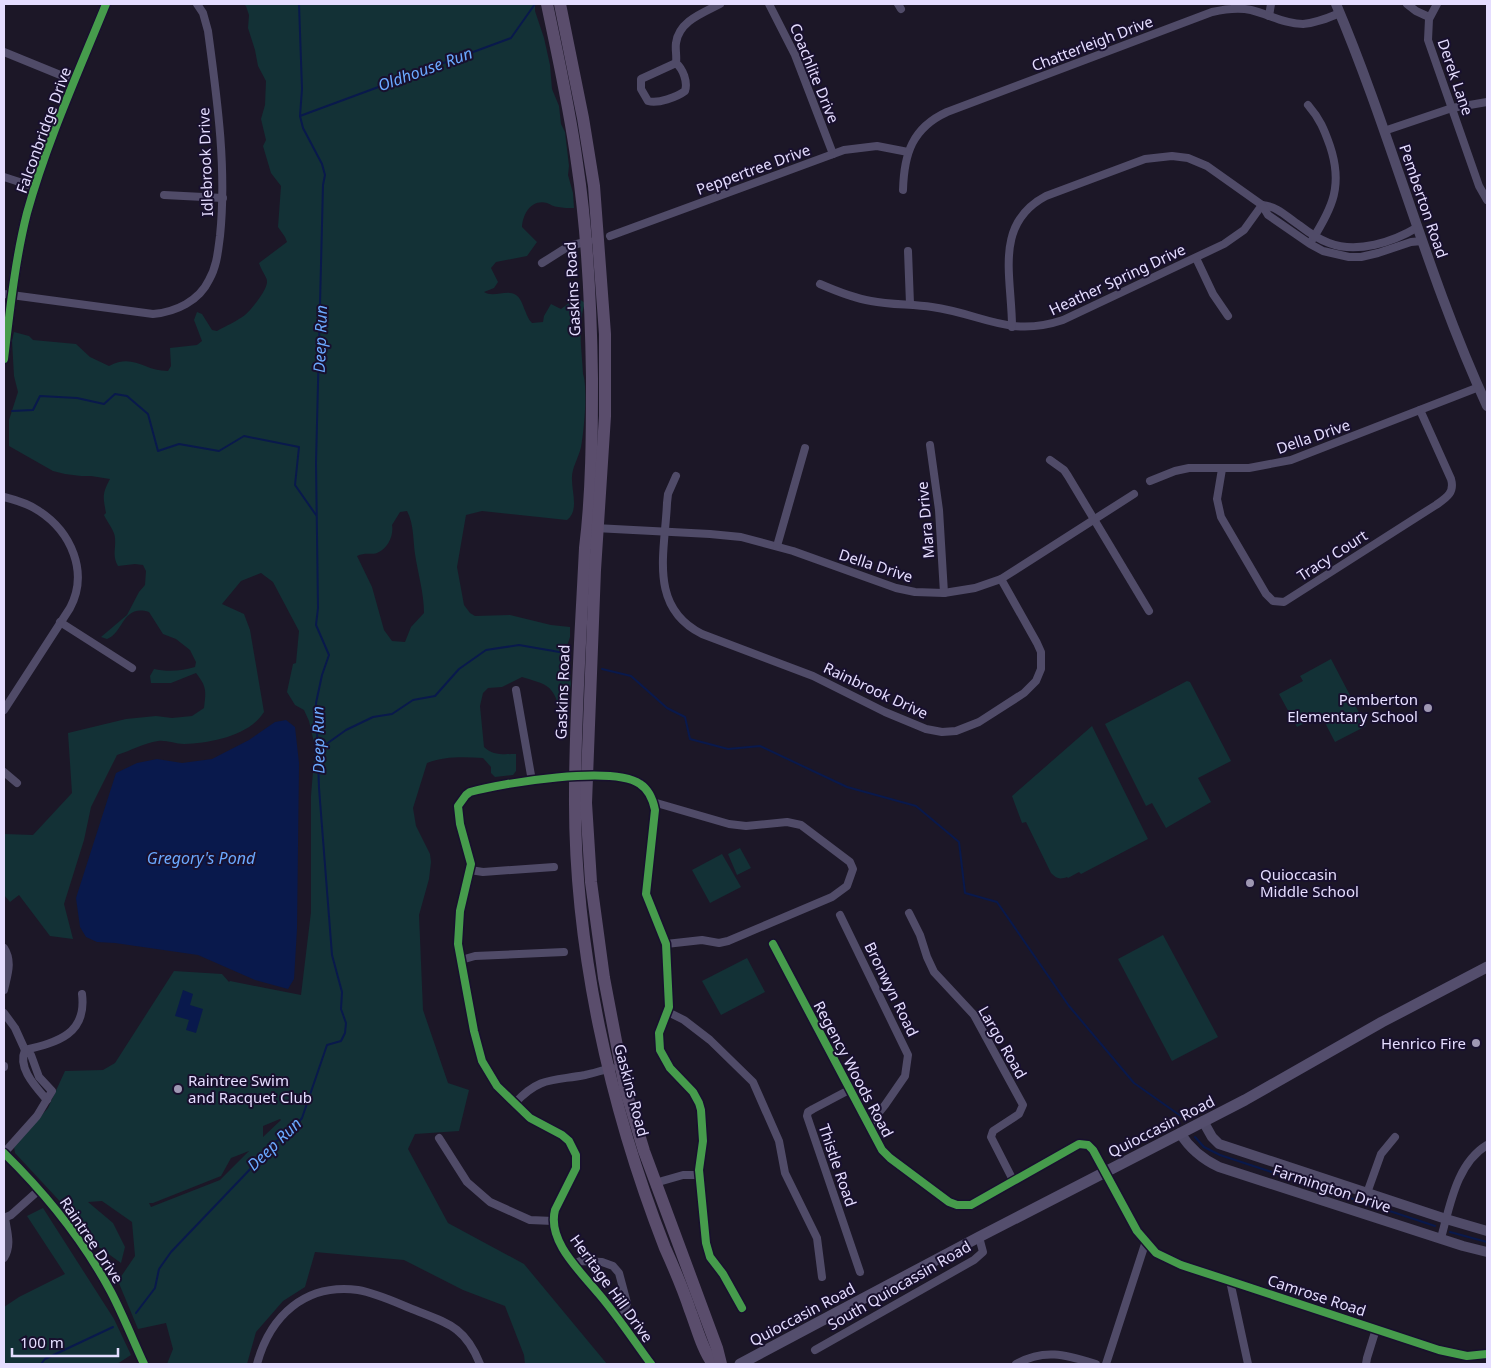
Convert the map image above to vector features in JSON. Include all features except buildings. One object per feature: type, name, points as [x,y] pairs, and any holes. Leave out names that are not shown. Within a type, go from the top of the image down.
[{"type":"main road","name":"Gaskins Road","points":[[547,4],[573,134],[598,239]]},
{"type":"main road","name":"Gaskins Road","points":[[560,4],[586,136],[595,194],[605,355],[604,416],[593,528],[595,570],[581,776],[586,803],[591,882],[622,1120],[648,1202],[700,1336],[713,1364]]},
{"type":"main road","name":"Quioccasin Road","points":[[740,1364],[978,1237],[1253,1095],[1382,1022],[1487,966]]},
{"type":"main road","name":"Gaskins Road","points":[[615,1067],[721,1364]]},
{"type":"street","name":"Falconbridge Drive","points":[[4,359],[8,294],[23,231],[47,151],[106,4]]},
{"type":"street","name":"Idlebrook Drive","points":[[8,294],[153,314],[187,304],[202,291],[208,282],[214,270],[218,254],[222,198],[219,133],[208,31],[203,13],[197,4]]},
{"type":"street","points":[[676,63],[641,79],[641,89],[648,102],[654,103],[685,91],[686,84],[682,70],[676,63],[676,43],[679,33],[684,26],[696,17],[720,4]]},
{"type":"street","name":"Coachlite Drive","points":[[769,4],[796,56],[833,154]]},
{"type":"street","points":[[1269,16],[1271,4]]},
{"type":"street","points":[[1407,4],[1429,17],[1437,4]]},
{"type":"street","name":"Chatterleigh Drive","points":[[902,190],[908,152],[918,134],[924,127],[947,112],[1212,12],[1250,6],[1269,16],[1292,23],[1303,24],[1319,21],[1338,8]]},
{"type":"street","name":"Pemberton Road","points":[[1338,8],[1457,336],[1487,406]]},
{"type":"street","name":"Derek Lane","points":[[1429,17],[1428,40],[1479,186],[1487,200]]},
{"type":"street","points":[[4,52],[75,81]]},
{"type":"street","points":[[1384,131],[1452,108],[1487,102]]},
{"type":"street","points":[[1308,105],[1319,118],[1326,133],[1333,155],[1336,178],[1331,207],[1310,244]]},
{"type":"street","name":"Peppertree Drive","points":[[542,263],[561,250],[598,239],[833,154],[867,146],[890,147],[908,152]]},
{"type":"street","points":[[1012,327],[1009,244],[1014,228],[1022,215],[1032,204],[1046,196],[1145,159],[1172,156],[1188,158],[1207,166],[1262,205],[1268,216],[1310,244],[1336,255],[1361,257],[1411,242],[1422,241]]},
{"type":"street","points":[[4,177],[36,186]]},
{"type":"street","points":[[164,195],[222,198]]},
{"type":"street","points":[[1262,205],[1275,208],[1315,236],[1338,246],[1365,246],[1405,234],[1418,227]]},
{"type":"street","name":"Heather Spring Drive","points":[[820,284],[839,292],[871,301],[910,304],[948,310],[1012,327],[1038,327],[1063,320],[1196,258],[1234,238],[1252,220],[1262,205]]},
{"type":"street","points":[[908,251],[910,304]]},
{"type":"street","points":[[1196,258],[1213,294],[1228,316]]},
{"type":"street","name":"Della Drive","points":[[1150,481],[1175,471],[1189,468],[1260,467],[1291,460],[1478,387]]},
{"type":"street","name":"Tracy Court","points":[[1222,469],[1217,499],[1221,517],[1266,594],[1273,601],[1284,602],[1436,505],[1450,493],[1451,479],[1420,410]]},
{"type":"street","name":"Mara Drive","points":[[930,445],[939,510],[944,593]]},
{"type":"street","points":[[777,546],[805,448]]},
{"type":"street","points":[[1050,460],[1064,470],[1149,611]]},
{"type":"street","name":"Rainbrook Drive","points":[[676,476],[668,494],[663,570],[664,585],[672,608],[687,626],[702,634],[813,676],[885,712],[933,731],[956,731],[972,726],[1024,693],[1038,677],[1041,659],[1038,643],[1001,579]]},
{"type":"street","name":"Della Drive","points":[[593,528],[730,536],[777,546],[896,588],[915,592],[944,593],[975,588],[1001,579],[1134,494]]},
{"type":"street","points":[[4,497],[33,507],[61,531],[76,559],[78,584],[74,600],[4,710]]},
{"type":"street","points":[[60,622],[132,668]]},
{"type":"street","points":[[516,690],[532,781]]},
{"type":"street","points":[[4,772],[16,783]]},
{"type":"street","points":[[439,1138],[467,1182],[490,1202],[530,1220],[553,1221],[558,1204],[574,1175],[577,1162],[576,1155],[569,1142],[562,1135],[530,1118],[497,1086],[482,1061],[474,1031],[458,944],[458,925],[471,864],[460,824],[458,806],[470,792],[532,781],[581,776],[624,778],[639,783],[653,802],[655,810],[646,894],[666,944],[668,1012],[659,1034],[660,1050],[670,1068],[693,1092],[699,1103],[703,1142],[700,1175],[706,1243],[710,1257],[723,1274],[742,1308]]},
{"type":"street","points":[[653,802],[729,824],[746,826],[787,822],[801,825],[850,862],[853,870],[847,886],[832,897],[728,941],[718,943],[702,940],[666,944]]},
{"type":"street","points":[[470,870],[483,872],[554,868]]},
{"type":"street","name":"Largo Road","points":[[909,913],[920,935],[926,957],[934,972],[974,1015],[1022,1105],[1019,1114],[992,1131],[991,1137],[1014,1182]]},
{"type":"street","name":"Bronwyn Road","points":[[840,914],[908,1055],[905,1076],[868,1126]]},
{"type":"street","name":"Regency Woods Road","points":[[773,944],[868,1126],[885,1154],[945,1200],[957,1205],[971,1205],[1081,1144],[1090,1147],[1138,1231],[1146,1241]]},
{"type":"street","points":[[4,948],[8,956],[9,965],[4,990]]},
{"type":"street","points":[[461,960],[475,956],[564,952]]},
{"type":"street","points":[[25,1050],[54,1042],[69,1033],[82,1018],[82,994]]},
{"type":"street","points":[[668,1012],[684,1020],[710,1040],[752,1082],[779,1141],[785,1172],[811,1222],[817,1238],[822,1277]]},
{"type":"street","points":[[4,1013],[15,1028],[25,1050],[31,1054],[39,1077],[52,1091],[37,1116],[4,1153]]},
{"type":"street","points":[[25,1050],[23,1058],[28,1076],[47,1100]]},
{"type":"street","points":[[515,1103],[523,1095],[543,1082],[585,1075],[615,1067]]},
{"type":"street","name":"Thistle Road","points":[[850,1090],[808,1112],[807,1116],[860,1272]]},
{"type":"street","name":"Farmington Drive","points":[[1203,1121],[1212,1137],[1219,1144],[1446,1219],[1487,1230]]},
{"type":"street","name":"Farmington Drive","points":[[1180,1133],[1186,1143],[1201,1158],[1219,1167],[1487,1252]]},
{"type":"street","points":[[1367,1193],[1381,1154],[1395,1137]]},
{"type":"street","points":[[1441,1238],[1463,1170],[1477,1152],[1487,1145]]},
{"type":"street","name":"Raintree Drive","points":[[4,1153],[39,1190],[70,1228],[99,1271],[119,1308],[142,1361]]},
{"type":"street","points":[[655,1183],[683,1175],[700,1175]]},
{"type":"street","points":[[4,1258],[9,1248],[9,1239],[4,1218],[39,1190]]},
{"type":"street","name":"Heritage Hill Drive","points":[[553,1221],[563,1250],[651,1364]]},
{"type":"street","name":"South Quiocassin Road","points":[[815,1350],[974,1260],[983,1252],[978,1237]]},
{"type":"street","points":[[1106,1364],[1146,1241]]},
{"type":"street","name":"Camrose Road","points":[[1146,1241],[1156,1253],[1230,1281],[1458,1355],[1477,1356],[1487,1354]]},
{"type":"street","points":[[574,1264],[580,1261],[602,1262],[614,1266],[620,1273],[627,1303],[625,1310],[616,1318]]},
{"type":"street","points":[[1230,1281],[1248,1364]]},
{"type":"street","points":[[257,1364],[270,1330],[289,1309],[314,1295],[332,1290],[346,1289],[377,1295],[444,1322],[458,1330],[472,1345],[480,1364]]},
{"type":"street","points":[[1366,1364],[1376,1329]]},
{"type":"street","points":[[1016,1364],[1040,1354],[1055,1353],[1096,1364]]},
{"type":"green space","points":[[243,4],[535,4],[535,11],[550,65],[552,89],[559,106],[561,124],[565,132],[569,166],[568,175],[573,193],[574,208],[557,207],[541,202],[532,205],[524,217],[522,227],[537,242],[527,256],[496,262],[491,268],[498,282],[494,288],[484,292],[488,294],[512,293],[516,295],[532,323],[543,322],[544,316],[551,304],[561,309],[573,300],[579,299],[585,303],[581,320],[581,347],[585,410],[581,447],[572,476],[574,507],[571,516],[567,520],[482,511],[466,515],[457,567],[464,605],[475,616],[510,615],[551,625],[570,627],[570,637],[567,646],[571,684],[568,699],[568,719],[565,724],[554,694],[547,686],[522,677],[502,687],[488,688],[483,693],[480,706],[484,747],[495,753],[516,754],[516,771],[513,775],[495,777],[491,773],[491,767],[483,758],[447,758],[427,763],[413,808],[416,826],[430,854],[431,862],[429,879],[419,915],[423,1010],[448,1083],[469,1090],[459,1131],[415,1134],[408,1149],[448,1223],[524,1264],[607,1364],[525,1364],[524,1355],[505,1306],[463,1290],[404,1260],[315,1252],[305,1287],[283,1301],[256,1332],[247,1364],[167,1364],[173,1349],[166,1323],[138,1329],[118,1281],[135,1256],[132,1222],[102,1201],[88,1202],[113,1223],[125,1247],[121,1263],[96,1245],[81,1224],[15,1153],[14,1147],[48,1108],[65,1071],[103,1070],[115,1063],[174,971],[222,974],[229,982],[301,995],[311,912],[311,796],[315,747],[309,721],[304,710],[295,705],[287,692],[293,664],[296,663],[299,631],[273,582],[261,573],[241,581],[222,604],[244,614],[250,630],[264,712],[249,727],[228,737],[184,744],[158,741],[117,755],[91,807],[84,840],[64,904],[73,939],[50,936],[19,895],[10,902],[4,895],[4,834],[33,835],[72,793],[68,733],[126,719],[156,716],[172,718],[192,716],[204,708],[205,689],[196,673],[171,683],[151,683],[150,676],[154,669],[170,671],[185,669],[195,667],[196,662],[190,650],[176,639],[163,634],[149,612],[133,612],[128,615],[113,636],[107,639],[101,637],[127,615],[139,592],[145,585],[146,571],[143,565],[118,566],[116,562],[115,535],[104,515],[106,513],[104,492],[110,479],[53,471],[9,446],[9,420],[18,392],[14,376],[12,341],[14,332],[29,336],[33,340],[76,344],[90,357],[109,366],[125,361],[168,371],[171,366],[170,348],[197,345],[202,341],[194,320],[197,312],[202,314],[212,330],[217,331],[245,315],[259,299],[267,285],[267,281],[259,263],[287,242],[278,227],[281,186],[271,173],[263,146],[266,140],[261,119],[265,105],[266,81],[258,66],[248,28],[249,15],[246,6]],"holes":[[[407,511],[412,527],[424,613],[411,627],[405,642],[392,641],[384,630],[372,587],[357,556],[381,551],[391,537],[392,525],[400,512]],[[280,1119],[281,1120],[263,1137],[263,1126]],[[249,1151],[220,1180],[151,1207],[149,1203],[221,1176],[231,1158]]]},
{"type":"green space","points":[[1331,659],[1366,726],[1335,742],[1321,715],[1297,727],[1279,694],[1303,681],[1300,676]]},
{"type":"green space","points":[[1187,681],[1190,682],[1231,761],[1198,778],[1211,802],[1166,828],[1152,803],[1146,806],[1105,724]]},
{"type":"green space","points":[[1092,726],[1148,839],[1081,874],[1079,872],[1068,878],[1058,878],[1051,873],[1026,822],[1022,823],[1012,796]]},
{"type":"green space","points":[[740,848],[751,868],[737,875],[728,854]]},
{"type":"green space","points":[[722,854],[741,887],[710,903],[692,870]]},
{"type":"green space","points":[[1163,935],[1218,1037],[1172,1061],[1118,959]]},
{"type":"green space","points":[[747,958],[765,992],[721,1015],[702,981]]},
{"type":"green space","points":[[43,1208],[114,1319],[131,1355],[117,1364],[4,1364],[4,1307],[19,1297],[65,1274],[27,1216]]},
{"type":"water","name":"Gregory's Pond","points":[[286,720],[295,727],[299,763],[297,929],[294,979],[288,989],[255,980],[198,955],[97,942],[86,937],[80,927],[76,898],[116,773],[137,763],[157,759],[182,763],[212,759],[249,740],[275,722]]},
{"type":"water","points":[[183,990],[193,994],[190,1005],[203,1009],[196,1033],[186,1030],[189,1020],[175,1016]]},
{"type":"waterway","name":"Deep Run","points":[[136,1313],[155,1288],[159,1269],[171,1252],[257,1162],[271,1144],[288,1135],[302,1118],[327,1045],[341,1041],[345,1033],[346,1023],[341,1009],[342,992],[332,955],[319,788],[316,703],[322,675],[329,655],[316,625],[318,608],[316,463],[323,185],[325,175],[322,164],[303,128],[300,116],[302,89],[299,4]]},
{"type":"waterway","name":"Oldhouse Run","points":[[300,116],[511,38],[535,4]]},
{"type":"waterway","points":[[12,411],[33,410],[40,396],[77,398],[104,404],[115,394],[127,396],[148,414],[158,451],[179,444],[219,451],[244,436],[299,447],[295,485],[316,515]]},
{"type":"waterway","points":[[318,750],[346,730],[373,717],[392,714],[413,700],[435,696],[459,669],[486,650],[519,645],[565,653]]},
{"type":"waterway","points":[[602,669],[631,676],[667,708],[685,717],[690,739],[728,749],[760,746],[847,787],[916,806],[959,842],[965,893],[997,902],[1069,1006],[1134,1083],[1185,1119]]},
{"type":"waterway","points":[[1195,1137],[1204,1147],[1220,1155],[1435,1226]]},
{"type":"waterway","points":[[1450,1232],[1487,1242]]},
{"type":"waterway","name":"Deep Run","points":[[41,1364],[45,1359],[113,1327]]},
{"type":"cycle path","points":[[4,359],[16,267],[27,213],[53,133],[106,4]]},
{"type":"cycle path","points":[[651,1364],[612,1310],[574,1265],[560,1244],[554,1222],[555,1210],[576,1168],[576,1155],[569,1141],[562,1135],[530,1118],[497,1086],[482,1061],[474,1031],[458,944],[460,911],[471,864],[460,824],[458,806],[470,792],[506,784],[557,777],[607,776],[626,779],[640,784],[650,795],[655,810],[646,894],[666,944],[669,1007],[659,1033],[660,1050],[670,1068],[693,1092],[699,1103],[703,1141],[699,1170],[706,1243],[710,1257],[723,1274],[742,1308]]},
{"type":"cycle path","points":[[773,944],[882,1150],[949,1202],[957,1205],[971,1205],[1079,1144],[1088,1145],[1093,1150],[1137,1231],[1156,1253],[1181,1265],[1439,1350],[1467,1356],[1487,1354]]},
{"type":"cycle path","points":[[4,1153],[49,1201],[88,1254],[115,1301],[144,1364]]},
{"type":"place","name":"Pemberton Elementary School","points":[[1428,708]]},
{"type":"place","name":"Quioccasin Middle School","points":[[1250,883]]},
{"type":"place","name":"Henrico Fire","points":[[1476,1043]]},
{"type":"place","name":"Raintree Swim and Racquet Club","points":[[178,1089]]}]
